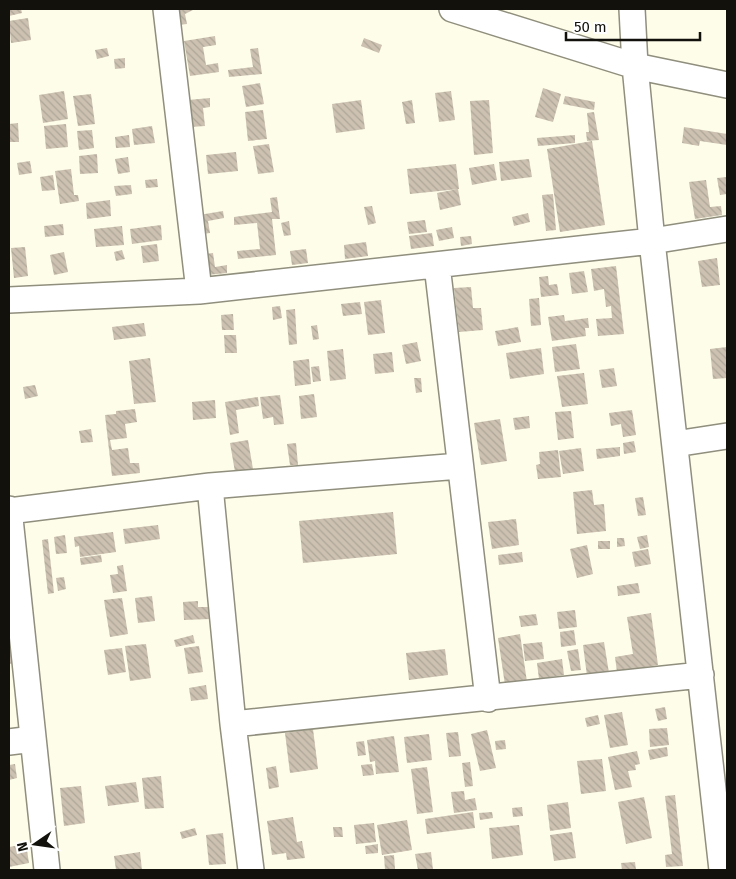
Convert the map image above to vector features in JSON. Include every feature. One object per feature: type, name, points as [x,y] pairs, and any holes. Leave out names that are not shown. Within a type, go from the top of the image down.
[{"type":"street","points":[[166,9],[199,291]]},
{"type":"street","points":[[452,9],[635,66],[727,85]]},
{"type":"street","points":[[632,9],[635,66],[652,241],[722,870]]},
{"type":"street","points":[[9,300],[199,291],[652,241],[727,229]]},
{"type":"street","points":[[437,265],[488,699]]},
{"type":"street","points":[[675,444],[727,436]]},
{"type":"street","points":[[47,870],[9,510],[210,486],[460,466]]},
{"type":"street","points":[[210,486],[233,724],[251,870]]},
{"type":"street","points":[[233,724],[488,699],[701,675]]},
{"type":"street","points":[[9,742],[33,739]]},
{"type":"building","points":[[9,9],[21,9],[22,13],[9,16]]},
{"type":"building","points":[[178,9],[195,9],[185,14],[187,24],[178,25]]},
{"type":"building","points":[[28,18],[31,40],[11,43],[9,21]]},
{"type":"building","points":[[215,36],[216,45],[203,47],[206,65],[218,63],[219,72],[190,76],[184,41]]},
{"type":"building","points":[[364,38],[382,45],[379,53],[361,46]]},
{"type":"building","points":[[107,48],[109,56],[97,59],[95,50]]},
{"type":"building","points":[[258,48],[262,74],[229,77],[228,70],[253,67],[250,49]]},
{"type":"building","points":[[125,58],[125,68],[115,69],[114,59]]},
{"type":"building","points":[[260,83],[264,104],[246,107],[242,86]]},
{"type":"building","points":[[543,88],[561,94],[553,122],[535,117]]},
{"type":"building","points":[[64,91],[68,119],[43,123],[39,95]]},
{"type":"building","points":[[451,91],[455,120],[439,122],[435,93]]},
{"type":"building","points":[[91,94],[95,124],[78,126],[73,96]]},
{"type":"building","points":[[565,96],[595,102],[594,110],[563,104]]},
{"type":"building","points":[[210,98],[210,107],[203,108],[205,126],[191,127],[188,100]]},
{"type":"building","points":[[361,100],[365,129],[336,133],[332,104]]},
{"type":"building","points":[[412,100],[415,123],[406,124],[402,102]]},
{"type":"building","points":[[489,100],[493,153],[474,155],[470,101]]},
{"type":"building","points":[[263,110],[267,139],[248,141],[245,112]]},
{"type":"building","points":[[594,112],[599,140],[587,141],[586,132],[589,132],[587,113]]},
{"type":"building","points":[[18,123],[19,142],[9,142],[9,124]]},
{"type":"building","points":[[66,124],[68,147],[46,149],[44,126]]},
{"type":"building","points":[[152,126],[155,143],[134,145],[132,129]]},
{"type":"building","points":[[684,127],[727,134],[727,145],[700,141],[699,146],[682,143]]},
{"type":"building","points":[[92,130],[94,148],[79,150],[77,131]]},
{"type":"building","points":[[129,135],[130,147],[116,148],[115,137]]},
{"type":"building","points":[[575,135],[575,143],[538,146],[537,138]]},
{"type":"building","points":[[592,141],[605,225],[560,232],[547,149]]},
{"type":"building","points":[[269,144],[274,172],[258,174],[253,146]]},
{"type":"building","points":[[236,152],[238,171],[208,174],[206,155]]},
{"type":"building","points":[[97,154],[98,173],[80,174],[79,156]]},
{"type":"building","points":[[128,157],[130,172],[118,174],[115,159]]},
{"type":"building","points":[[529,159],[532,177],[501,181],[499,162]]},
{"type":"building","points":[[30,161],[32,173],[19,175],[17,163]]},
{"type":"building","points":[[456,164],[459,189],[410,194],[407,169]]},
{"type":"building","points":[[494,164],[497,180],[472,185],[469,168]]},
{"type":"building","points":[[71,169],[74,195],[78,195],[79,201],[60,204],[55,171]]},
{"type":"building","points":[[53,175],[55,190],[42,191],[40,177]]},
{"type":"building","points":[[727,177],[727,194],[720,195],[717,178]]},
{"type":"building","points":[[157,179],[158,187],[146,188],[145,180]]},
{"type":"building","points":[[706,180],[710,207],[721,206],[722,215],[695,219],[689,182]]},
{"type":"building","points":[[131,185],[132,194],[116,196],[114,186]]},
{"type":"building","points":[[458,189],[461,205],[440,210],[437,193]]},
{"type":"building","points":[[553,194],[556,230],[546,231],[542,195]]},
{"type":"building","points":[[277,197],[280,219],[272,219],[276,255],[238,259],[237,251],[260,249],[257,223],[234,225],[234,217],[272,212],[270,198]]},
{"type":"building","points":[[110,200],[111,216],[87,219],[86,203]]},
{"type":"building","points":[[372,206],[376,223],[368,225],[364,207]]},
{"type":"building","points":[[223,211],[224,218],[208,221],[210,233],[203,234],[199,215]]},
{"type":"building","points":[[528,213],[530,222],[514,226],[512,217]]},
{"type":"building","points":[[425,220],[427,232],[409,234],[407,222]]},
{"type":"building","points":[[289,221],[291,235],[284,236],[281,223]]},
{"type":"building","points":[[63,224],[64,235],[45,237],[44,226]]},
{"type":"building","points":[[161,225],[162,240],[132,244],[130,229]]},
{"type":"building","points":[[122,226],[124,245],[96,247],[94,229]]},
{"type":"building","points":[[452,227],[454,238],[439,241],[436,230]]},
{"type":"building","points":[[432,233],[434,246],[411,249],[409,236]]},
{"type":"building","points":[[471,236],[472,244],[461,246],[460,237]]},
{"type":"building","points":[[366,242],[368,256],[345,259],[344,245]]},
{"type":"building","points":[[157,244],[159,261],[143,263],[141,246]]},
{"type":"building","points":[[25,247],[28,276],[14,278],[11,248]]},
{"type":"building","points":[[306,249],[308,263],[292,265],[290,251]]},
{"type":"building","points":[[122,250],[125,259],[116,261],[114,252]]},
{"type":"building","points":[[64,252],[68,272],[54,275],[50,255]]},
{"type":"building","points":[[213,253],[215,267],[227,265],[227,273],[207,275],[204,254]]},
{"type":"building","points":[[717,258],[720,285],[702,287],[698,261]]},
{"type":"building","points":[[616,266],[624,334],[598,336],[596,319],[612,318],[611,306],[606,307],[604,289],[594,291],[591,269]]},
{"type":"building","points":[[584,271],[588,292],[572,294],[569,273]]},
{"type":"building","points":[[548,276],[549,285],[557,284],[559,295],[541,297],[539,277]]},
{"type":"building","points":[[471,287],[473,308],[481,308],[483,330],[459,332],[454,288]]},
{"type":"building","points":[[539,298],[541,325],[531,326],[529,299]]},
{"type":"building","points":[[381,300],[385,333],[368,335],[364,302]]},
{"type":"building","points":[[360,302],[362,314],[343,316],[341,304]]},
{"type":"building","points":[[280,306],[282,318],[273,320],[272,307]]},
{"type":"building","points":[[295,309],[297,344],[289,345],[286,310]]},
{"type":"building","points":[[233,314],[234,330],[222,330],[221,315]]},
{"type":"building","points":[[564,315],[565,321],[588,318],[589,328],[585,328],[586,336],[552,341],[548,317]]},
{"type":"building","points":[[144,323],[146,336],[114,340],[112,327]]},
{"type":"building","points":[[317,325],[319,339],[313,340],[311,326]]},
{"type":"building","points":[[518,327],[521,342],[498,346],[495,331]]},
{"type":"building","points":[[224,335],[236,335],[237,353],[225,353]]},
{"type":"building","points":[[417,342],[421,361],[406,364],[402,345]]},
{"type":"building","points":[[576,344],[580,369],[555,372],[552,347]]},
{"type":"building","points":[[727,347],[727,378],[713,379],[710,349]]},
{"type":"building","points":[[541,348],[544,374],[510,379],[506,353]]},
{"type":"building","points":[[343,349],[346,379],[330,381],[327,351]]},
{"type":"building","points":[[392,352],[394,372],[375,374],[373,354]]},
{"type":"building","points":[[150,358],[156,402],[134,404],[129,361]]},
{"type":"building","points":[[309,359],[311,384],[295,386],[293,361]]},
{"type":"building","points":[[319,366],[321,381],[313,382],[311,367]]},
{"type":"building","points":[[614,368],[617,386],[602,388],[599,370]]},
{"type":"building","points":[[584,373],[588,404],[562,407],[557,376]]},
{"type":"building","points":[[414,378],[421,378],[422,392],[416,393]]},
{"type":"building","points":[[35,385],[38,396],[25,399],[23,387]]},
{"type":"building","points":[[314,394],[317,417],[301,419],[299,396]]},
{"type":"building","points":[[280,395],[284,424],[274,425],[273,417],[263,419],[260,397]]},
{"type":"building","points":[[258,397],[259,406],[236,410],[239,433],[230,435],[225,402]]},
{"type":"building","points":[[215,400],[216,418],[193,420],[192,402]]},
{"type":"building","points":[[135,409],[137,422],[125,424],[127,438],[110,440],[112,450],[128,448],[130,463],[139,463],[140,473],[112,476],[105,415],[116,414],[116,411]]},
{"type":"building","points":[[632,410],[636,435],[623,437],[621,424],[611,426],[609,413]]},
{"type":"building","points":[[571,411],[574,438],[558,440],[555,412]]},
{"type":"building","points":[[529,416],[530,428],[515,430],[513,418]]},
{"type":"building","points":[[500,419],[507,461],[481,465],[474,423]]},
{"type":"building","points":[[91,429],[93,442],[81,443],[79,431]]},
{"type":"building","points":[[248,440],[253,469],[235,472],[230,443]]},
{"type":"building","points":[[634,441],[636,452],[624,454],[623,443]]},
{"type":"building","points":[[296,443],[298,465],[290,465],[287,444]]},
{"type":"building","points":[[620,447],[620,456],[597,459],[596,449]]},
{"type":"building","points":[[581,448],[584,471],[563,474],[559,451]]},
{"type":"building","points":[[558,450],[561,477],[538,479],[536,465],[540,464],[539,452]]},
{"type":"building","points":[[592,490],[594,505],[604,504],[606,531],[577,534],[573,492]]},
{"type":"building","points":[[643,497],[646,515],[638,516],[635,498]]},
{"type":"building","points":[[393,512],[397,554],[303,563],[299,521]]},
{"type":"building","points":[[516,519],[519,545],[492,549],[488,522]]},
{"type":"building","points":[[158,525],[160,539],[125,544],[123,529]]},
{"type":"building","points":[[113,532],[116,552],[80,557],[79,546],[75,547],[74,537]]},
{"type":"building","points":[[65,535],[67,553],[56,554],[54,537]]},
{"type":"building","points":[[647,535],[649,547],[640,549],[637,537]]},
{"type":"building","points":[[617,538],[624,538],[625,546],[617,547]]},
{"type":"building","points":[[48,539],[54,593],[48,594],[42,540]]},
{"type":"building","points":[[598,541],[610,541],[610,549],[598,549]]},
{"type":"building","points":[[587,545],[593,574],[577,578],[570,549]]},
{"type":"building","points":[[648,549],[651,564],[635,567],[632,552]]},
{"type":"building","points":[[522,552],[523,562],[499,565],[498,555]]},
{"type":"building","points":[[101,555],[102,562],[81,565],[80,558]]},
{"type":"building","points":[[123,565],[127,591],[113,593],[110,575],[118,574],[117,566]]},
{"type":"building","points":[[64,577],[66,589],[58,591],[56,578]]},
{"type":"building","points":[[638,583],[640,593],[618,596],[617,586]]},
{"type":"building","points":[[152,596],[155,621],[138,623],[135,598]]},
{"type":"building","points":[[122,598],[128,634],[110,637],[104,600]]},
{"type":"building","points":[[198,601],[198,607],[210,607],[210,619],[184,620],[183,602]]},
{"type":"building","points":[[575,610],[577,627],[559,629],[557,612]]},
{"type":"building","points":[[651,613],[658,665],[617,672],[615,657],[633,654],[627,617]]},
{"type":"building","points":[[536,614],[538,625],[521,627],[519,616]]},
{"type":"building","points":[[574,630],[576,645],[561,647],[560,632]]},
{"type":"building","points":[[520,634],[527,682],[505,685],[498,638]]},
{"type":"building","points":[[9,635],[15,663],[9,664]]},
{"type":"building","points":[[193,635],[195,643],[176,647],[174,640]]},
{"type":"building","points":[[542,642],[544,659],[525,661],[523,644]]},
{"type":"building","points":[[604,642],[609,673],[587,676],[583,645]]},
{"type":"building","points":[[146,644],[151,678],[130,681],[125,646]]},
{"type":"building","points":[[199,646],[203,672],[188,674],[184,648]]},
{"type":"building","points":[[122,648],[126,672],[108,675],[104,650]]},
{"type":"building","points":[[445,649],[448,675],[409,680],[406,653]]},
{"type":"building","points":[[578,649],[581,670],[571,671],[567,651]]},
{"type":"building","points":[[562,659],[564,675],[539,679],[537,663]]},
{"type":"building","points":[[206,685],[208,699],[191,701],[189,688]]},
{"type":"building","points":[[665,707],[667,719],[658,721],[655,709]]},
{"type":"building","points":[[622,712],[628,745],[610,748],[604,715]]},
{"type":"building","points":[[598,715],[600,724],[587,727],[585,718]]},
{"type":"building","points":[[667,728],[669,745],[650,747],[649,729]]},
{"type":"building","points":[[313,729],[318,769],[290,773],[285,733]]},
{"type":"building","points":[[487,730],[496,768],[480,771],[471,734]]},
{"type":"building","points":[[458,732],[461,756],[449,757],[446,733]]},
{"type":"building","points":[[429,734],[432,760],[407,763],[404,737]]},
{"type":"building","points":[[394,736],[399,772],[376,774],[375,761],[370,762],[367,740]]},
{"type":"building","points":[[505,740],[506,749],[496,750],[495,741]]},
{"type":"building","points":[[364,741],[366,755],[358,756],[356,742]]},
{"type":"building","points":[[667,747],[668,756],[650,760],[648,750]]},
{"type":"building","points":[[637,751],[640,764],[635,765],[636,770],[628,771],[632,787],[615,790],[608,757]]},
{"type":"building","points":[[602,759],[606,791],[581,794],[577,761]]},
{"type":"building","points":[[470,762],[473,786],[465,787],[462,763]]},
{"type":"building","points":[[15,764],[17,778],[9,780],[9,765]]},
{"type":"building","points":[[372,764],[374,775],[363,776],[361,765]]},
{"type":"building","points":[[276,766],[279,787],[269,789],[266,768]]},
{"type":"building","points":[[427,767],[433,812],[417,814],[411,769]]},
{"type":"building","points":[[161,776],[164,808],[145,809],[142,778]]},
{"type":"building","points":[[136,782],[139,802],[108,806],[105,786]]},
{"type":"building","points":[[81,786],[85,823],[64,826],[60,788]]},
{"type":"building","points":[[464,791],[465,800],[475,798],[477,810],[454,813],[451,792]]},
{"type":"building","points":[[675,795],[683,866],[666,867],[665,855],[672,854],[665,796]]},
{"type":"building","points":[[644,797],[652,838],[626,844],[618,802]]},
{"type":"building","points":[[568,802],[571,828],[550,831],[547,805]]},
{"type":"building","points":[[522,807],[523,816],[513,817],[512,808]]},
{"type":"building","points":[[473,812],[475,828],[427,834],[425,819]]},
{"type":"building","points":[[492,812],[493,818],[480,820],[479,813]]},
{"type":"building","points":[[293,817],[297,842],[302,841],[305,858],[287,860],[286,853],[272,855],[267,821]]},
{"type":"building","points":[[407,820],[412,850],[382,855],[377,825]]},
{"type":"building","points":[[374,823],[376,842],[356,844],[354,825]]},
{"type":"building","points":[[519,825],[523,855],[492,859],[489,828]]},
{"type":"building","points":[[333,827],[342,827],[343,837],[334,837]]},
{"type":"building","points":[[195,828],[197,835],[182,839],[180,832]]},
{"type":"building","points":[[572,832],[576,858],[554,861],[550,835]]},
{"type":"building","points":[[223,833],[226,864],[209,865],[206,835]]},
{"type":"building","points":[[26,844],[29,863],[9,867],[9,847]]},
{"type":"building","points":[[378,844],[378,853],[366,854],[365,846]]},
{"type":"building","points":[[140,852],[142,870],[116,870],[114,856]]},
{"type":"building","points":[[431,852],[433,870],[418,870],[415,854]]},
{"type":"building","points":[[394,855],[395,869],[385,870],[384,856]]},
{"type":"building","points":[[635,862],[636,870],[622,870],[621,863]]}]
